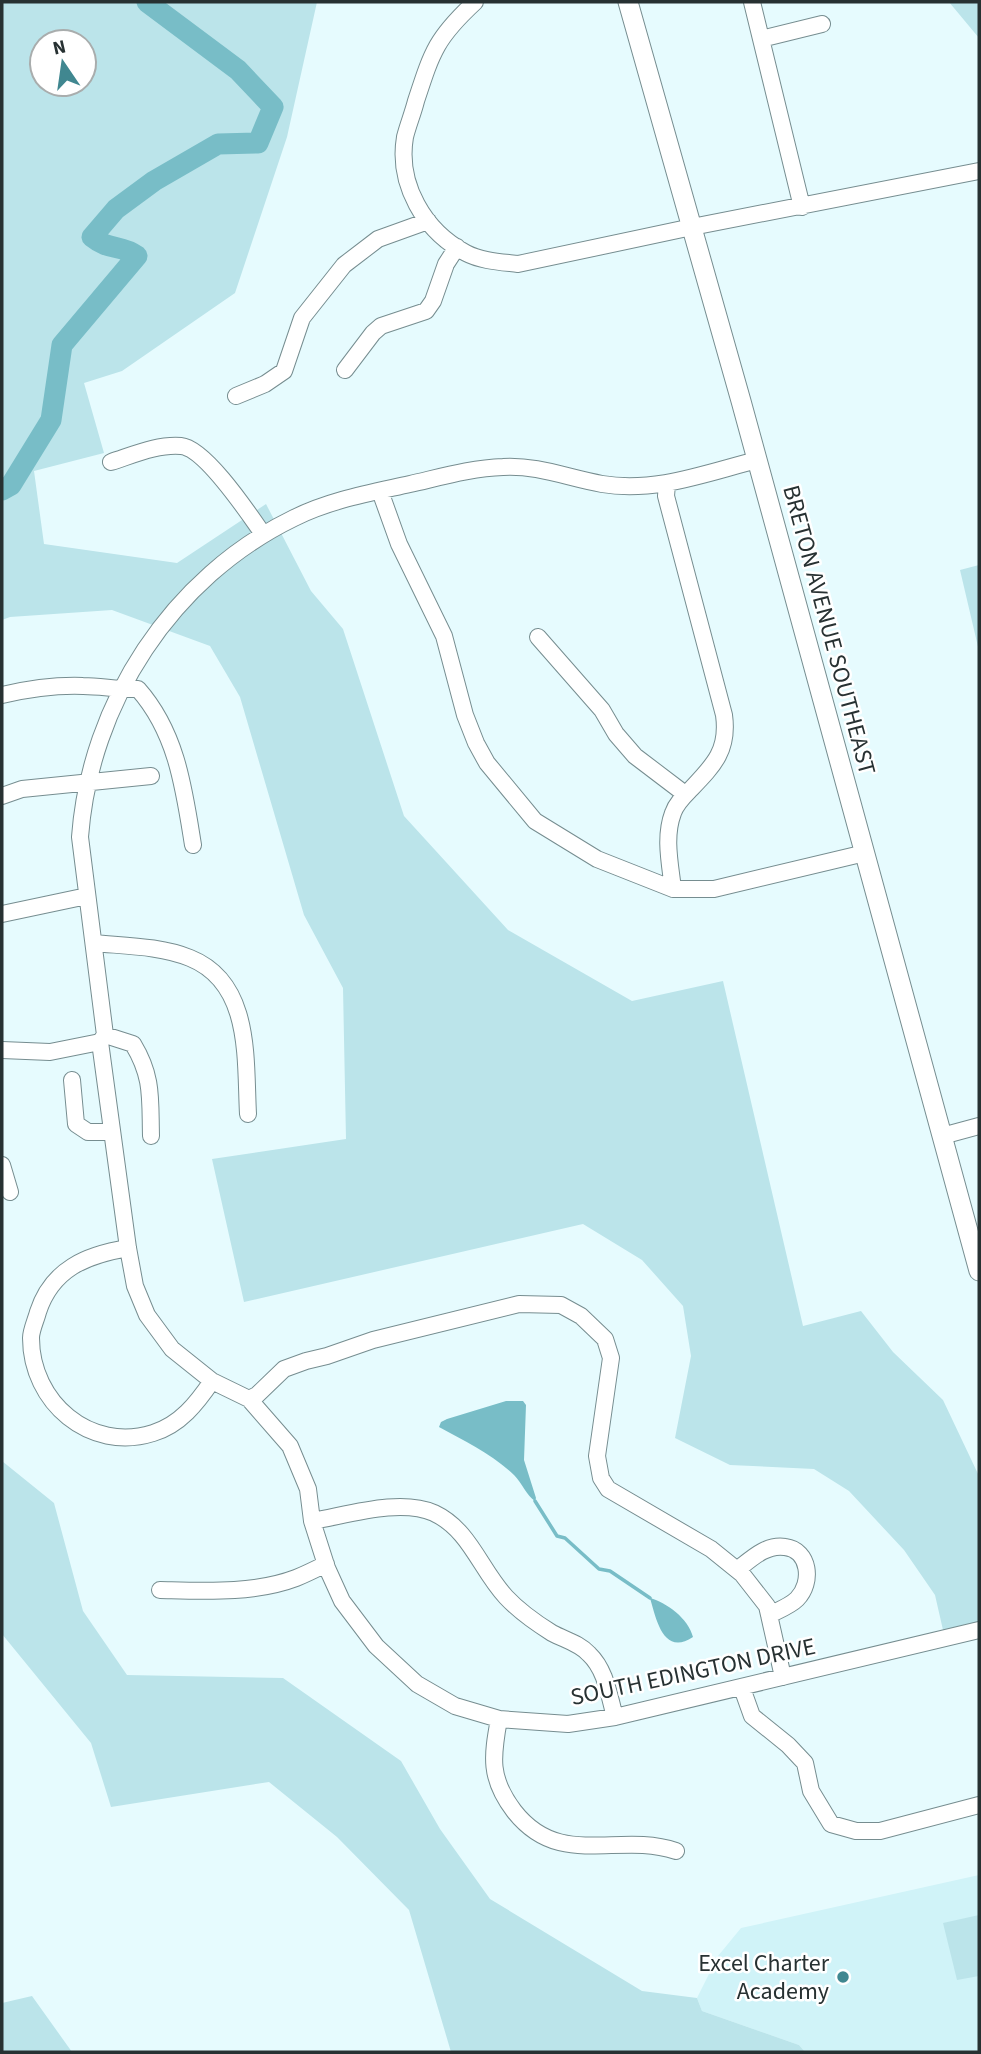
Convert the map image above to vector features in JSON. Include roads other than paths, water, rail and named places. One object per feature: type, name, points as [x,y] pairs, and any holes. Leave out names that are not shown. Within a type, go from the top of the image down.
[{"type":"main road","name":"BRETON AVENUE SOUTHEAST","points":[[628,2],[757,460],[979,1271]]},
{"type":"street","points":[[475,2],[453,22],[430,56],[405,138],[405,172],[412,199],[428,221],[467,254],[494,262],[518,264],[692,227],[979,172]]},
{"type":"street","points":[[752,2],[802,207]]},
{"type":"street","points":[[761,39],[822,24]]},
{"type":"street","points":[[236,396],[265,384],[284,371],[302,317],[344,265],[378,239],[428,221]]},
{"type":"street","points":[[345,370],[381,326],[426,312],[433,301],[446,264],[457,247]]},
{"type":"street","points":[[111,462],[145,451],[181,446],[190,449],[213,468],[263,534]]},
{"type":"street","name":"SOUTH EDINGTON DRIVE","points":[[757,460],[667,484],[630,486],[601,484],[534,467],[480,468],[331,502],[294,517],[263,534],[222,565],[182,601],[145,648],[107,716],[82,810],[80,836],[94,943],[112,1132],[135,1286],[147,1315],[172,1349],[212,1381],[249,1399],[290,1446],[308,1489],[312,1521],[326,1564],[342,1601],[376,1646],[417,1684],[455,1706],[499,1719],[568,1724],[615,1717],[742,1688],[979,1630]]},
{"type":"street","points":[[667,484],[666,496],[726,730],[724,745],[718,757],[674,809],[669,824],[668,842],[673,889]]},
{"type":"street","points":[[380,491],[399,544],[444,636],[465,715],[487,764],[535,821],[597,859],[673,889],[714,889],[865,853]]},
{"type":"street","points":[[538,637],[601,710],[616,734],[635,756],[685,794]]},
{"type":"street","points":[[2,695],[47,687],[138,689],[163,721],[177,764],[193,845]]},
{"type":"street","points":[[2,796],[22,789],[150,776]]},
{"type":"street","points":[[2,914],[87,896]]},
{"type":"street","points":[[94,943],[143,948],[191,958],[210,969],[225,983],[236,1002],[243,1032],[248,1114]]},
{"type":"street","points":[[2,1050],[50,1052],[102,1039],[133,1044],[144,1061],[149,1077],[151,1136]]},
{"type":"street","points":[[72,1080],[76,1124],[88,1132],[112,1132]]},
{"type":"street","points":[[942,1136],[979,1126]]},
{"type":"street","points":[[2,1166],[10,1192]]},
{"type":"street","points":[[128,1248],[100,1252],[82,1260],[54,1281],[42,1302],[31,1336],[37,1375],[51,1402],[78,1427],[117,1438],[153,1433],[177,1421],[195,1406],[212,1381]]},
{"type":"street","points":[[249,1399],[257,1395],[284,1369],[373,1340],[519,1304],[561,1306],[581,1316],[597,1330],[609,1348],[611,1358],[597,1456],[601,1478],[608,1489],[711,1549],[737,1570],[767,1606],[783,1677]]},
{"type":"street","points":[[312,1521],[400,1507],[433,1513],[453,1524],[465,1537],[505,1596],[528,1616],[590,1654],[602,1671],[615,1717]]},
{"type":"street","points":[[737,1570],[766,1550],[786,1546],[800,1552],[806,1563],[804,1591],[797,1599],[769,1615]]},
{"type":"street","points":[[160,1590],[207,1591],[257,1586],[293,1579],[326,1564]]},
{"type":"street","points":[[742,1688],[752,1716],[788,1745],[805,1763],[811,1791],[831,1825],[856,1831],[880,1830],[979,1805]]},
{"type":"street","points":[[499,1719],[493,1752],[497,1782],[506,1800],[531,1829],[551,1841],[569,1846],[651,1845],[676,1851]]},
{"type":"waterway","points":[[2,490],[11,485],[51,420],[62,345],[137,256],[92,237],[116,209],[154,181],[218,144],[258,143],[273,107],[238,70],[147,2]]},
{"type":"waterway","points":[[535,1501],[557,1536],[565,1538],[599,1569],[610,1571],[650,1598]]},
{"type":"place","name":"Excel Charter Academy","points":[[843,1977]]}]
